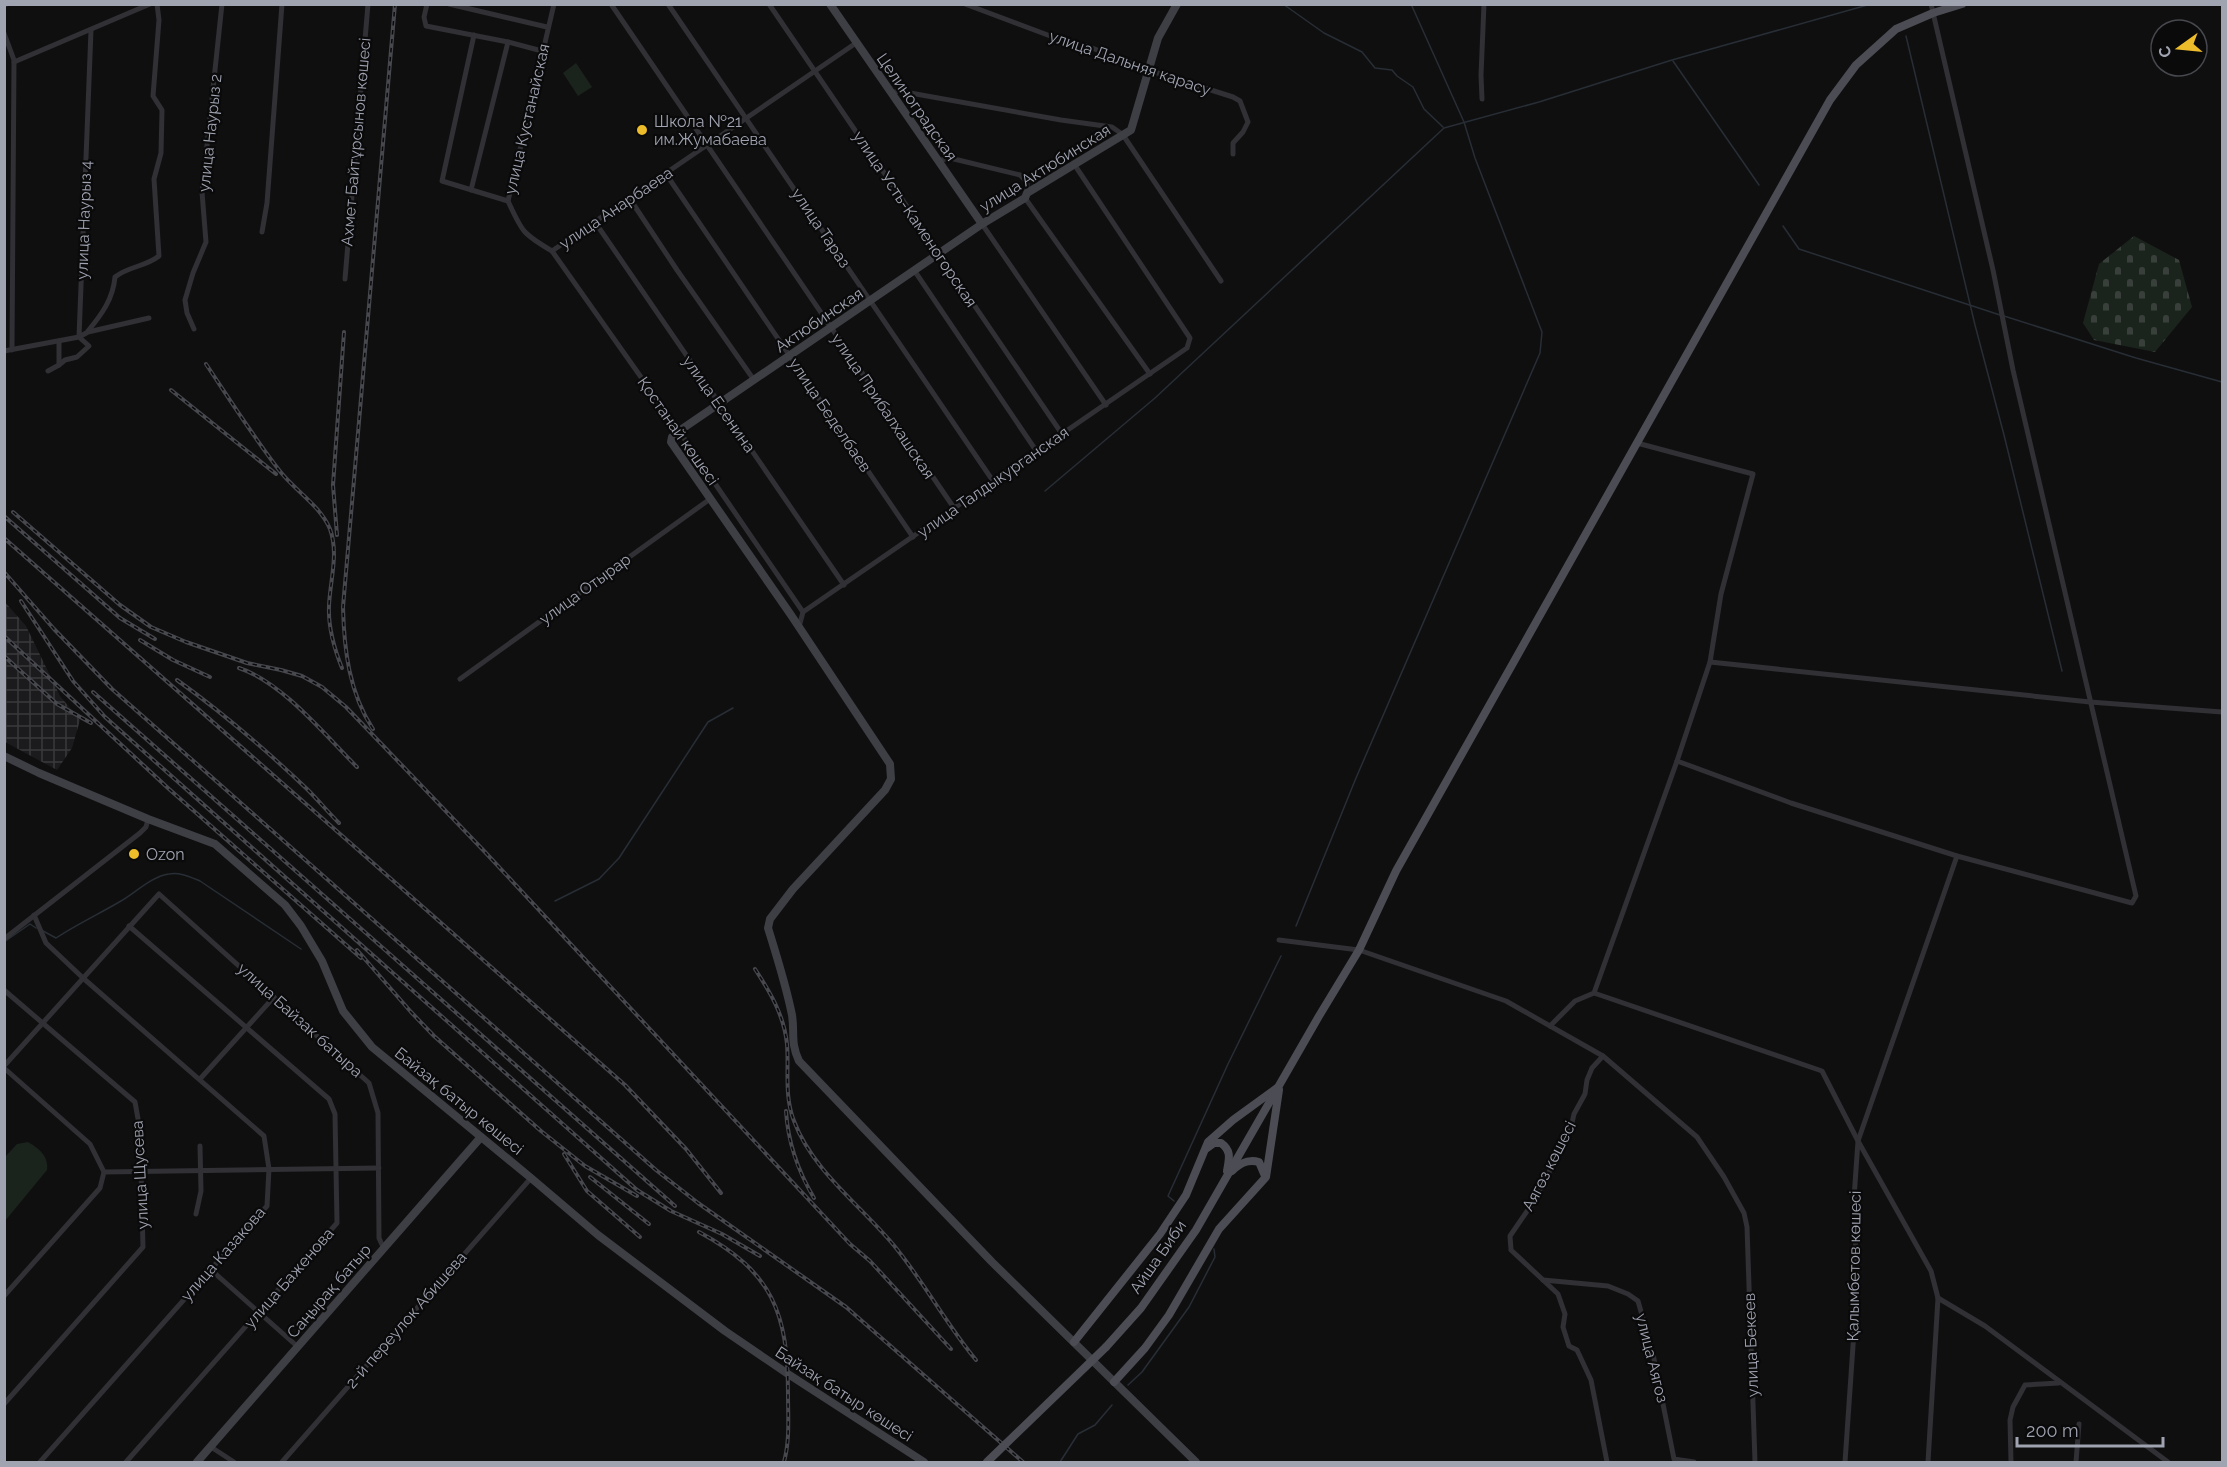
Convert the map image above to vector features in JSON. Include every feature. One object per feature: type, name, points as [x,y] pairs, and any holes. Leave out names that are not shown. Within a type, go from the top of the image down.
[{"type":"main road","name":"Айша Биби","points":[[987,1462],[1106,1347],[1142,1308],[1196,1230],[1359,950],[1396,871],[1830,100],[1856,65],[1896,29],[1932,9],[1962,4]]},
{"type":"main road","points":[[1074,1342],[1145,1253],[1186,1196],[1204,1150],[1212,1138],[1280,1086]]},
{"type":"main road","points":[[1114,1382],[1145,1348],[1169,1315],[1219,1228],[1266,1177],[1280,1086]]},
{"type":"main road","points":[[1204,1150],[1214,1143],[1221,1143],[1228,1149],[1230,1154],[1225,1178]]},
{"type":"main road","points":[[1225,1178],[1239,1165],[1252,1160],[1259,1162],[1266,1177]]},
{"type":"street","points":[[14,62],[150,4]]},
{"type":"street","points":[[88,332],[106,307],[114,291],[116,277],[124,270],[148,265],[159,256],[154,179],[161,153],[162,111],[153,96],[159,20],[157,4]]},
{"type":"street","name":"улица Наурыз 2","points":[[194,328],[187,313],[185,300],[206,242],[202,192],[222,4]]},
{"type":"street","points":[[262,232],[267,203],[282,4]]},
{"type":"street","name":"Ахмет Байтұрсынов көшесі","points":[[345,279],[368,4]]},
{"type":"street","points":[[427,4],[424,17],[426,26],[474,34],[542,51]]},
{"type":"street","points":[[449,4],[548,27]]},
{"type":"street","name":"улица Кустанайская","points":[[552,251],[530,238],[520,228],[508,201],[554,4]]},
{"type":"street","name":"улица Прибалхашская","points":[[611,4],[954,508]]},
{"type":"street","name":"улица Тараз","points":[[668,4],[993,481]]},
{"type":"street","name":"улица Усть-Каменогорская","points":[[769,4],[1062,434]]},
{"type":"street","name":"Целиноградская","points":[[830,4],[982,224]]},
{"type":"street","name":"улица Дальняя карасу","points":[[965,4],[1061,40],[1088,46],[1148,70],[1240,101],[1248,122],[1233,143],[1233,154]]},
{"type":"street","name":"улица Актюбинская","points":[[982,224],[1131,130],[1158,38],[1177,4]]},
{"type":"street","points":[[1482,99],[1484,4]]},
{"type":"street","points":[[1677,761],[1791,803],[1957,856],[2132,903],[2136,896],[2005,330],[1942,44],[1932,9]]},
{"type":"street","name":"улица Наурыз 4","points":[[79,337],[91,30]]},
{"type":"street","points":[[4,33],[14,62],[12,350]]},
{"type":"street","points":[[474,34],[442,181],[508,201]]},
{"type":"street","points":[[471,190],[508,42]]},
{"type":"street","name":"улица Анарбаева","points":[[552,251],[856,43]]},
{"type":"street","points":[[891,93],[899,92],[1112,127],[1123,135],[1221,281]]},
{"type":"street","points":[[938,160],[950,158],[1020,174],[1027,182],[1026,196],[1150,374]]},
{"type":"street","name":"улица Талдыкурганская","points":[[803,612],[1187,348],[1190,338],[1074,164]]},
{"type":"street","name":"улица Беделбаев","points":[[666,174],[913,537]]},
{"type":"street","points":[[630,199],[754,380]]},
{"type":"street","name":"улица Есенина","points":[[595,222],[844,585]]},
{"type":"street","points":[[982,224],[1106,405]]},
{"type":"street","name":"Актюбинская","points":[[710,500],[672,446],[672,437],[982,224]]},
{"type":"street","name":"Қостанай көшесі","points":[[552,251],[680,430],[803,612]]},
{"type":"street","points":[[914,270],[1037,452]]},
{"type":"street","points":[[4,351],[79,337],[88,332],[149,318]]},
{"type":"street","points":[[48,371],[65,360],[77,357],[89,346],[79,337]]},
{"type":"street","points":[[59,341],[59,365]]},
{"type":"street","points":[[1594,993],[1710,662],[1721,594],[1753,474],[1637,443]]},
{"type":"street","points":[[710,500],[799,627],[890,764],[891,779],[885,790],[793,889],[770,919],[768,928],[786,990],[792,1018],[793,1047],[799,1061],[992,1262],[1196,1462]]},
{"type":"street","name":"улица Отырар","points":[[460,679],[710,500]]},
{"type":"street","points":[[799,627],[803,612]]},
{"type":"street","points":[[1710,662],[2090,702],[2223,712]]},
{"type":"street","name":"Байзақ батыр көшесі","points":[[4,756],[148,819],[214,844],[285,905],[322,961],[343,1011],[372,1047],[598,1236],[725,1331],[924,1462]]},
{"type":"street","points":[[4,939],[140,833],[146,827],[148,819]]},
{"type":"street","name":"Қалымбетов көшесі","points":[[1845,1462],[1857,1288],[1854,1198],[1858,1141],[1957,856]]},
{"type":"street","name":"улица Байзак батыра","points":[[129,926],[159,894],[369,1083],[378,1113],[379,1238],[384,1249]]},
{"type":"street","name":"улица Казакова","points":[[34,915],[46,943],[264,1136],[269,1169],[267,1206],[40,1462]]},
{"type":"street","points":[[4,1296],[100,1188],[104,1172],[90,1144],[4,1067],[129,926]]},
{"type":"street","name":"улица Баженова","points":[[126,1462],[337,1223],[335,1114],[329,1099],[129,926]]},
{"type":"street","name":"улица Бекеев","points":[[1280,940],[1359,950],[1506,1001],[1603,1056],[1697,1137],[1729,1186],[1744,1213],[1747,1227],[1755,1462]]},
{"type":"street","name":"улица Щусева","points":[[4,990],[135,1102],[140,1130],[143,1247],[4,1404]]},
{"type":"street","points":[[1550,1026],[1575,1001],[1594,993],[1822,1071],[1858,1141],[1931,1271],[1938,1298],[1928,1462]]},
{"type":"street","points":[[201,1079],[274,997]]},
{"type":"street","name":"Аягөз көшесі","points":[[1603,1056],[1592,1068],[1585,1094],[1574,1114],[1570,1132],[1534,1201],[1510,1236],[1511,1250],[1558,1294],[1565,1314],[1563,1327],[1569,1346],[1577,1350],[1591,1380],[1607,1462]]},
{"type":"street","name":"Саңырақ батыр","points":[[198,1462],[481,1137]]},
{"type":"street","points":[[196,1214],[201,1191],[200,1146]]},
{"type":"street","points":[[104,1172],[379,1168]]},
{"type":"street","name":"2-й переулок Абишева","points":[[282,1462],[531,1178]]},
{"type":"street","points":[[210,1269],[298,1347]]},
{"type":"street","name":"улица Аягоз","points":[[1542,1280],[1608,1286],[1638,1301],[1653,1354],[1674,1459],[1694,1462]]},
{"type":"street","points":[[1938,1298],[1984,1326],[2168,1462]]},
{"type":"street","points":[[2011,1462],[2010,1420],[2013,1407],[2025,1384],[2060,1383]]},
{"type":"street","points":[[2076,1462],[2079,1424]]},
{"type":"street","points":[[211,1447],[234,1462]]},
{"type":"shaded area","points":[[4,601],[26,626],[60,696],[80,720],[72,748],[57,770],[5,742]]},
{"type":"green space","points":[[576,63],[592,87],[578,96],[563,73]]},
{"type":"green space","points":[[2134,236],[2179,260],[2192,307],[2155,352],[2094,340],[2083,323],[2099,264]]},
{"type":"green space","points":[[28,1142],[45,1157],[47,1170],[5,1221],[5,1157],[17,1144]]},
{"type":"waterway","points":[[1283,4],[1324,33],[1362,52],[1375,68],[1392,70],[1413,87],[1424,109],[1443,127]]},
{"type":"waterway","points":[[1296,926],[1356,778],[1540,353],[1542,332],[1475,158],[1464,122],[1411,4]]},
{"type":"waterway","points":[[1045,491],[1155,398],[1444,128],[1871,4]]},
{"type":"waterway","points":[[1906,36],[1975,325],[2062,671]]},
{"type":"waterway","points":[[1673,61],[1759,185]]},
{"type":"waterway","points":[[1783,226],[1799,249],[2000,315]]},
{"type":"waterway","points":[[2004,316],[2136,358],[2222,382]]},
{"type":"waterway","points":[[555,901],[599,879],[619,858],[708,722],[733,708]]},
{"type":"waterway","points":[[43,931],[56,938],[156,878],[177,874],[200,881],[301,949]]},
{"type":"waterway","points":[[4,942],[30,924],[36,928]]},
{"type":"waterway","points":[[1174,1201],[1168,1196],[1228,1064],[1281,956]]},
{"type":"waterway","points":[[1128,1385],[1142,1372],[1189,1307],[1215,1257],[1214,1249]]},
{"type":"waterway","points":[[1060,1462],[1078,1434],[1095,1425],[1112,1405]]},
{"type":"railway","points":[[373,729],[358,701],[349,670],[343,607],[395,4]]},
{"type":"railway","points":[[337,535],[333,485],[344,332]]},
{"type":"railway","points":[[206,364],[279,470],[326,520],[334,548],[329,622],[342,668]]},
{"type":"railway","points":[[171,390],[276,474]]},
{"type":"railway","points":[[13,512],[120,605],[151,627],[247,663],[302,676],[322,687],[346,707],[951,1349]]},
{"type":"railway","points":[[4,516],[120,618],[155,639]]},
{"type":"railway","points":[[4,538],[625,1085],[686,1149],[721,1193]]},
{"type":"railway","points":[[4,572],[54,629],[112,689],[656,1170],[698,1203],[846,1307],[1023,1462]]},
{"type":"railway","points":[[21,601],[73,681],[105,717],[637,1190],[671,1211],[722,1234],[760,1256]]},
{"type":"railway","points":[[4,636],[169,789],[361,958]]},
{"type":"railway","points":[[140,640],[173,660],[210,677]]},
{"type":"railway","points":[[4,656],[57,704],[91,723]]},
{"type":"railway","points":[[239,668],[255,675],[287,697],[357,767]]},
{"type":"railway","points":[[177,680],[260,746],[307,789],[339,823]]},
{"type":"railway","points":[[93,692],[675,1206]]},
{"type":"railway","points":[[357,950],[434,1036],[541,1131],[585,1166],[637,1196]]},
{"type":"railway","points":[[755,969],[771,995],[783,1023],[787,1044],[791,1112],[813,1157],[896,1248],[976,1360]]},
{"type":"railway","points":[[786,1111],[795,1157],[814,1198]]},
{"type":"railway","points":[[564,1154],[587,1191],[640,1237]]},
{"type":"railway","points":[[590,1177],[649,1224]]},
{"type":"railway","points":[[699,1232],[724,1247],[760,1279],[779,1318],[787,1365],[788,1428],[784,1462]]},
{"type":"place","name":"Школа №21 им.Жумабаева","points":[[642,130]]},
{"type":"place","name":"Ozon","points":[[134,854]]}]
